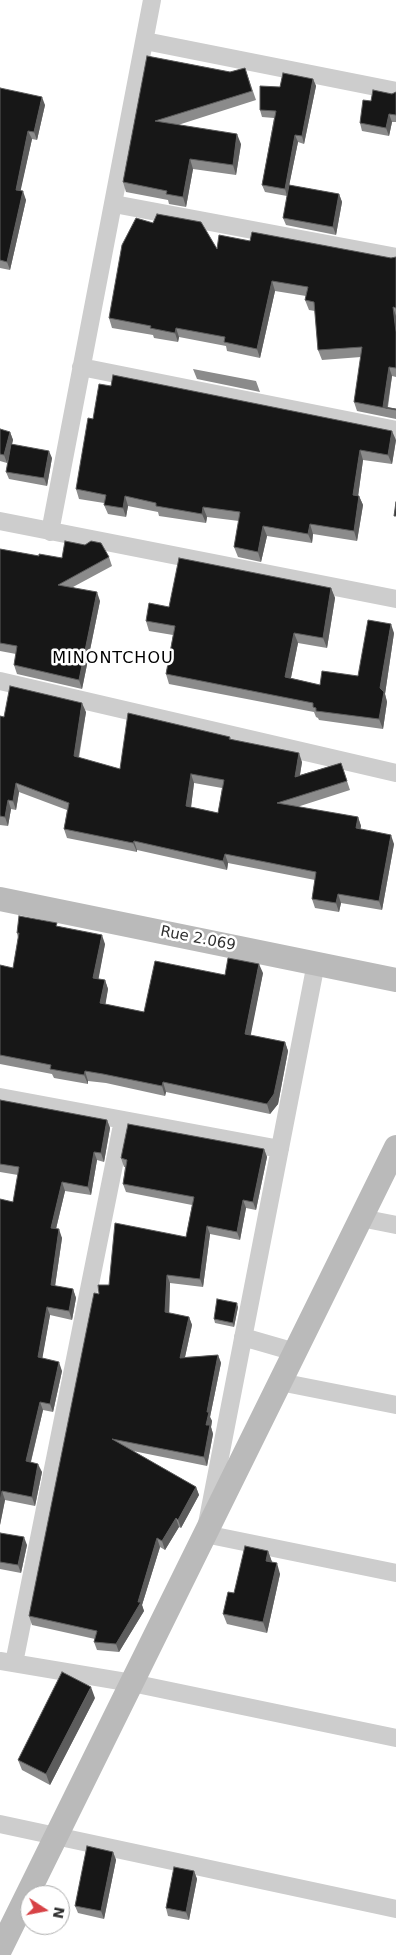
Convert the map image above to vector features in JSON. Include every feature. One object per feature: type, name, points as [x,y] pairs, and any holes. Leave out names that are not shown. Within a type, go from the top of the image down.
[{"type":"street","points":[[50,532],[152,0]]},
{"type":"street","points":[[145,41],[396,91]]},
{"type":"street","points":[[114,204],[396,257]]},
{"type":"street","points":[[82,367],[396,430]]},
{"type":"street","points":[[0,521],[396,599]]},
{"type":"street","points":[[0,681],[396,773]]},
{"type":"street","name":"Rue 2.069","points":[[0,900],[396,980]]},
{"type":"street","points":[[205,1534],[316,963]]},
{"type":"street","points":[[0,1097],[280,1149]]},
{"type":"street","points":[[123,1120],[7,1662],[132,1683],[396,1738]]},
{"type":"street","points":[[0,1950],[396,1147]]},
{"type":"street","points":[[361,1218],[396,1225]]},
{"type":"street","points":[[243,1337],[294,1352]]},
{"type":"street","points":[[280,1382],[396,1405]]},
{"type":"street","points":[[205,1534],[396,1573]]},
{"type":"street","points":[[0,1824],[396,1908]]},
{"type":"building","points":[[147,56],[230,72],[245,68],[252,91],[155,121],[237,134],[233,165],[190,159],[183,197],[166,194],[167,191],[123,182]]},
{"type":"building","points":[[283,73],[313,79],[302,136],[295,135],[285,189],[262,185],[276,111],[260,110],[260,86],[280,87]]},
{"type":"building","points":[[0,88],[42,97],[34,132],[28,131],[16,190],[23,191],[7,262],[0,260]]},
{"type":"building","points":[[373,90],[392,94],[396,92],[396,115],[389,114],[386,128],[360,123],[363,100],[371,101]]},
{"type":"building","points":[[289,185],[339,194],[333,227],[283,218]]},
{"type":"building","points":[[157,214],[201,222],[217,249],[219,235],[250,241],[252,232],[391,258],[396,257],[396,308],[393,307],[396,332],[396,368],[389,367],[383,407],[396,410],[354,402],[362,347],[318,350],[314,302],[305,300],[308,287],[272,281],[257,349],[224,342],[225,337],[176,328],[175,333],[150,328],[151,326],[109,318],[122,245],[136,218],[153,223]]},
{"type":"building","points":[[113,375],[392,431],[388,455],[360,450],[353,495],[359,496],[354,531],[310,524],[308,534],[263,526],[258,552],[234,547],[240,512],[203,507],[202,514],[156,506],[156,503],[125,496],[123,508],[104,505],[106,495],[76,489],[88,418],[93,419],[99,384],[111,386]]},
{"type":"building","points":[[0,429],[10,432],[4,455],[0,454]]},
{"type":"building","points":[[11,444],[49,451],[44,478],[6,472]]},
{"type":"building","points":[[65,541],[85,545],[91,541],[101,543],[109,557],[58,585],[97,592],[79,680],[14,665],[17,646],[0,643],[0,549],[62,558]]},
{"type":"building","points":[[179,558],[331,588],[323,638],[294,633],[285,677],[320,685],[322,671],[358,676],[368,620],[391,624],[380,688],[384,692],[379,719],[316,711],[313,703],[166,674],[175,626],[146,621],[149,603],[169,607]]},
{"type":"building","points":[[10,686],[82,703],[74,756],[120,769],[128,713],[230,737],[229,739],[299,753],[295,777],[341,763],[347,781],[277,803],[358,817],[356,828],[391,835],[379,901],[338,894],[336,903],[312,899],[316,872],[225,854],[223,861],[134,841],[133,843],[64,829],[69,803],[16,783],[13,801],[8,800],[5,817],[0,816],[0,716],[4,717]],"holes":[[[191,774],[224,780],[218,813],[186,806]]]},
{"type":"building","points":[[19,916],[57,923],[56,926],[102,935],[93,978],[105,980],[100,1003],[144,1012],[155,961],[225,975],[228,958],[259,964],[245,1034],[285,1042],[274,1094],[267,1104],[163,1082],[162,1086],[85,1071],[84,1075],[50,1069],[51,1065],[0,1055],[0,965],[13,968],[19,933],[17,933]]},
{"type":"building","points":[[0,1100],[107,1120],[101,1153],[94,1152],[88,1187],[62,1182],[51,1228],[59,1229],[51,1285],[73,1289],[69,1311],[47,1307],[38,1357],[59,1362],[50,1404],[40,1402],[26,1461],[38,1464],[32,1497],[2,1491],[0,1501],[0,1199],[13,1202],[19,1167],[0,1164]]},
{"type":"building","points":[[128,1124],[264,1149],[253,1202],[243,1200],[237,1232],[207,1226],[200,1279],[167,1275],[165,1312],[189,1317],[180,1358],[218,1355],[207,1412],[209,1412],[206,1425],[210,1425],[204,1457],[112,1439],[196,1487],[178,1520],[176,1518],[162,1541],[157,1538],[138,1602],[141,1602],[116,1644],[94,1642],[97,1631],[29,1616],[94,1293],[99,1294],[98,1285],[109,1285],[115,1223],[186,1237],[194,1197],[123,1184],[127,1160],[121,1158]]},
{"type":"building","points":[[217,1299],[237,1303],[233,1323],[214,1319]]},
{"type":"building","points":[[0,1533],[24,1537],[18,1565],[0,1562]]},
{"type":"building","points":[[245,1546],[268,1551],[266,1561],[277,1563],[263,1622],[223,1614],[228,1592],[234,1593]]},
{"type":"building","points":[[62,1672],[91,1687],[46,1774],[18,1760]]},
{"type":"building","points":[[87,1846],[113,1852],[101,1911],[75,1906]]},
{"type":"building","points":[[174,1867],[194,1871],[186,1912],[166,1908]]},
{"type":"district","name":"MINONTCHOU","points":[[113,659]]}]
